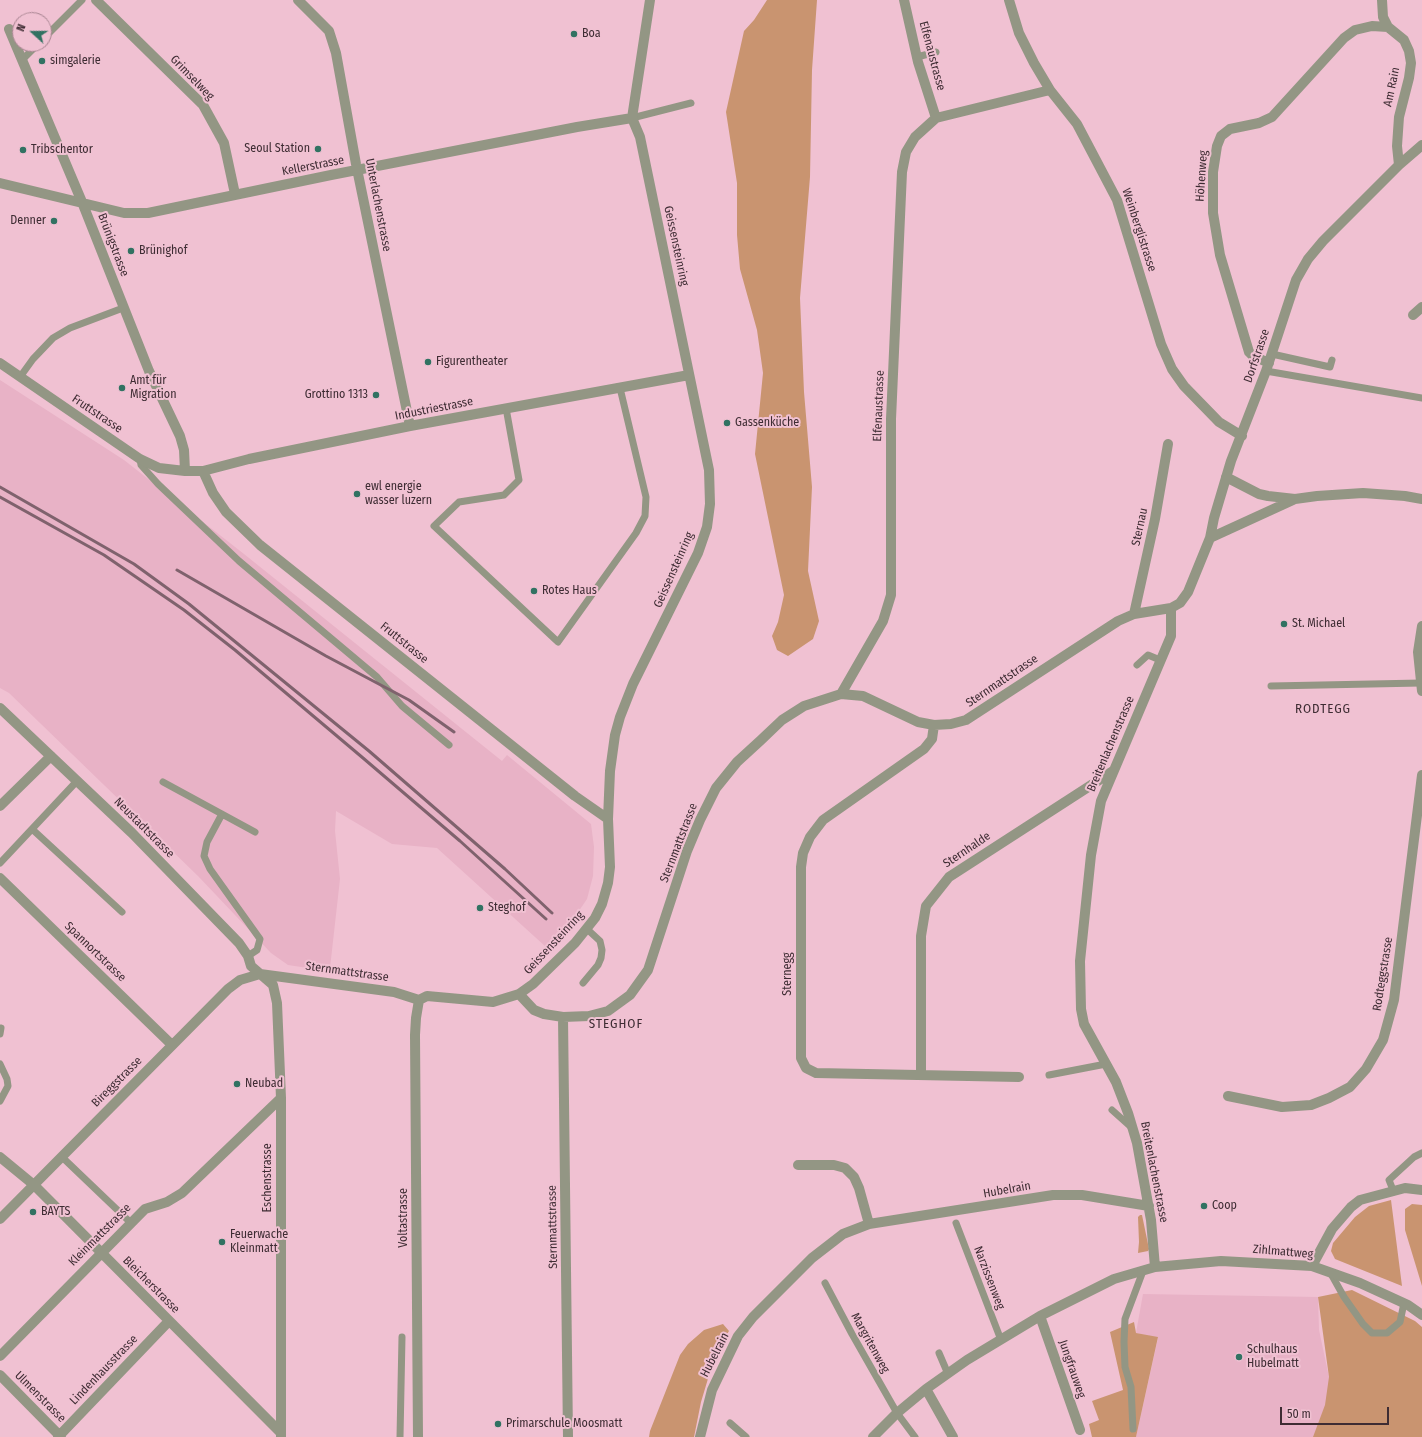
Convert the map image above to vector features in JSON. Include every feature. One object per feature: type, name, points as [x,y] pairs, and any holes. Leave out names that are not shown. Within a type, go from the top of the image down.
[{"type":"street","name":"Grimselweg","points":[[96,0],[203,105],[224,142],[235,194]]},
{"type":"street","name":"Unterlachenstrasse","points":[[298,0],[329,31],[336,53],[410,426]]},
{"type":"street","points":[[632,118],[650,0]]},
{"type":"street","name":"Elfenaustrasse","points":[[904,0],[917,57],[936,118]]},
{"type":"street","name":"Weinberglistrasse","points":[[1010,0],[1020,32],[1034,63],[1050,90],[1077,124],[1117,200],[1161,344],[1172,369],[1184,386],[1219,422],[1242,436]]},
{"type":"street","points":[[1382,0],[1383,17],[1388,27]]},
{"type":"street","name":"Höhenweg","points":[[1269,363],[1253,356],[1249,352],[1220,255],[1213,213],[1213,172],[1217,146],[1221,136],[1230,130],[1259,123],[1272,117],[1344,38],[1355,30],[1372,26],[1388,27]]},
{"type":"street","name":"Am Rain","points":[[1388,27],[1404,40],[1409,50],[1411,63],[1399,117],[1396,146],[1399,164]]},
{"type":"street","name":"Brünigstrasse","points":[[9,29],[82,202],[149,371],[180,436],[184,450],[185,471]]},
{"type":"street","name":"Elfenaustrasse","points":[[841,694],[883,621],[891,595],[890,419],[902,172],[906,152],[915,137],[936,118],[1050,90]]},
{"type":"street","name":"Kellerstrasse","points":[[0,183],[116,211],[137,214],[191,205],[235,194],[577,127],[632,118]]},
{"type":"street","name":"Geissensteinring","points":[[519,994],[533,984],[550,968],[587,929],[602,904],[608,883],[610,867],[608,820],[610,770],[615,735],[620,717],[633,684],[688,577],[707,527],[710,504],[709,470],[640,137],[632,118]]},
{"type":"street","name":"Dorfstrasse","points":[[1171,608],[1180,603],[1188,592],[1210,538],[1226,477],[1269,363],[1296,280],[1308,259],[1323,240],[1399,164],[1422,146]]},
{"type":"street","points":[[1413,315],[1422,307]]},
{"type":"street","name":"Fruttstrasse","points":[[0,363],[140,459],[159,468],[185,471]]},
{"type":"street","name":"Industriestrasse","points":[[185,471],[203,471],[249,459],[410,426],[689,375]]},
{"type":"street","name":"Sternau","points":[[1134,614],[1155,520],[1168,444]]},
{"type":"street","name":"Fruttstrasse","points":[[203,471],[213,493],[226,512],[260,545],[608,820]]},
{"type":"street","points":[[1226,477],[1259,494],[1295,499],[1363,493],[1405,496],[1422,500]]},
{"type":"street","points":[[1210,538],[1295,499]]},
{"type":"street","name":"Sternmattstrasse","points":[[260,974],[394,992],[419,1000],[426,996],[493,1002],[519,994],[534,1010],[544,1014],[563,1017],[589,1016],[608,1011],[630,996],[640,984],[648,970],[687,851],[716,788],[737,762],[782,720],[804,706],[841,694],[863,696],[918,722],[934,725],[950,724],[966,720],[1110,624],[1134,614],[1171,608]]},
{"type":"street","name":"Breitenlachenstrasse","points":[[1155,1267],[1149,1206],[1133,1128],[1116,1082],[1084,1024],[1081,1008],[1080,961],[1094,830],[1101,801],[1171,636],[1171,608]]},
{"type":"street","points":[[1422,626],[1418,652],[1422,687]]},
{"type":"street","name":"Neustadtstrasse","points":[[0,708],[159,861],[239,943],[248,956],[251,966],[260,974]]},
{"type":"street","name":"Sternegg","points":[[934,725],[932,739],[924,749],[823,820],[810,837],[803,853],[801,868],[801,1058],[806,1068],[816,1073],[1019,1077]]},
{"type":"street","points":[[0,806],[51,756]]},
{"type":"street","name":"Sternhalde","points":[[921,1075],[921,936],[926,906],[949,877],[1113,771]]},
{"type":"street","name":"Rodteggstrasse","points":[[1228,1096],[1282,1108],[1311,1105],[1330,1098],[1350,1087],[1366,1069],[1383,1040],[1394,1000],[1422,775]]},
{"type":"street","name":"Spannortstrasse","points":[[0,878],[172,1045]]},
{"type":"street","name":"Bireggstrasse","points":[[0,1219],[228,989],[240,980],[260,974]]},
{"type":"street","name":"Eschenstrasse","points":[[260,974],[273,985],[277,1003],[281,1098],[281,1435]]},
{"type":"street","name":"Voltastrasse","points":[[418,1437],[415,1035],[419,1000]]},
{"type":"street","name":"Sternmattstrasse","points":[[563,1017],[568,1437]]},
{"type":"street","name":"Kleinmattstrasse","points":[[0,1356],[145,1209],[167,1202],[182,1193],[281,1098]]},
{"type":"street","name":"Bleicherstrasse","points":[[0,1157],[34,1185],[281,1435]]},
{"type":"street","points":[[798,1165],[834,1165],[845,1168],[854,1177],[859,1188],[869,1224]]},
{"type":"street","points":[[1312,1266],[1332,1229],[1351,1207],[1360,1200],[1404,1188],[1422,1190]]},
{"type":"street","name":"Hubelrain","points":[[700,1437],[712,1390],[738,1336],[753,1317],[812,1258],[843,1234],[869,1224],[1053,1195],[1082,1194],[1149,1206]]},
{"type":"street","name":"Zihlmattweg","points":[[1155,1267],[1221,1261],[1312,1266],[1360,1283],[1404,1303],[1422,1315]]},
{"type":"street","points":[[873,1437],[897,1413],[926,1389],[1040,1316],[1072,1298],[1114,1279],[1155,1267]]},
{"type":"street","name":"Jungfrauweg","points":[[1040,1316],[1080,1430]]},
{"type":"street","name":"Lindenhausstrasse","points":[[60,1436],[169,1321]]},
{"type":"street","name":"Ulmenstrasse","points":[[0,1375],[60,1436]]},
{"type":"street","points":[[926,1389],[953,1437]]},
{"type":"lane","points":[[52,30],[82,0]]},
{"type":"lane","points":[[22,60],[30,52]]},
{"type":"lane","points":[[917,57],[936,52]]},
{"type":"lane","points":[[632,118],[691,102]]},
{"type":"lane","points":[[20,377],[33,359],[53,338],[70,328],[123,308]]},
{"type":"lane","points":[[1269,363],[1330,367],[1332,360]]},
{"type":"lane","points":[[1269,363],[1422,398]]},
{"type":"lane","points":[[506,408],[519,480],[504,495],[459,502],[434,526],[558,642],[636,533],[645,516],[646,497],[620,388]]},
{"type":"lane","points":[[140,459],[141,465],[158,484],[233,555],[377,677],[402,706],[449,745]]},
{"type":"lane","points":[[1136,665],[1148,655],[1160,660]]},
{"type":"lane","points":[[1271,686],[1422,687]]},
{"type":"lane","points":[[0,863],[77,781]]},
{"type":"lane","points":[[163,782],[255,832]]},
{"type":"lane","points":[[222,814],[207,842],[204,856],[206,863],[260,939],[258,950],[248,956]]},
{"type":"lane","points":[[32,829],[122,912]]},
{"type":"lane","points":[[583,983],[602,958],[600,941],[587,929]]},
{"type":"lane","points":[[0,1064],[7,1079],[8,1086],[0,1101]]},
{"type":"lane","points":[[1049,1074],[1106,1064]]},
{"type":"lane","points":[[1112,1110],[1133,1128]]},
{"type":"lane","points":[[1393,1190],[1389,1180],[1414,1157],[1422,1153]]},
{"type":"lane","points":[[62,1157],[131,1223]]},
{"type":"lane","name":"Narzissenweg","points":[[956,1223],[1001,1340]]},
{"type":"lane","points":[[1133,1429],[1131,1387],[1125,1367],[1124,1342],[1126,1319],[1143,1271]]},
{"type":"lane","points":[[1330,1272],[1344,1297],[1363,1324],[1372,1333],[1387,1333],[1400,1322],[1404,1303]]},
{"type":"lane","name":"Margritenweg","points":[[825,1283],[897,1413],[915,1437]]},
{"type":"lane","points":[[400,1437],[402,1337]]},
{"type":"lane","points":[[939,1353],[948,1374]]},
{"type":"lane","points":[[730,1423],[746,1437]]},
{"type":"shaded area","points":[[767,0],[817,0],[812,70],[810,177],[800,298],[804,392],[812,487],[808,571],[819,621],[813,639],[788,656],[777,650],[772,636],[778,622],[784,595],[755,454],[763,373],[757,330],[740,269],[737,235],[737,183],[726,112],[744,31],[754,20]]},
{"type":"shaded area","points":[[0,380],[124,460],[244,554],[502,761],[507,755],[591,824],[594,847],[593,876],[587,899],[568,927],[546,947],[437,848],[392,844],[336,811],[335,831],[340,879],[330,968],[308,968],[288,965],[271,953],[198,876],[9,693],[0,688]]},
{"type":"shaded area","points":[[1391,1200],[1402,1286],[1335,1259],[1331,1251],[1333,1243],[1355,1217],[1369,1206]]},
{"type":"shaded area","points":[[1412,1204],[1422,1205],[1422,1286],[1405,1230],[1405,1209]]},
{"type":"shaded area","points":[[1142,1215],[1149,1249],[1148,1251],[1138,1253],[1138,1217]]},
{"type":"shaded area","points":[[1352,1290],[1415,1321],[1422,1327],[1422,1437],[1313,1437],[1325,1405],[1329,1377],[1318,1297]]},
{"type":"shaded area","name":"Schulhaus Hubelmatt","points":[[1143,1294],[1318,1297],[1319,1330],[1329,1377],[1329,1392],[1326,1411],[1315,1437],[1136,1437],[1158,1338],[1136,1333]]},
{"type":"shaded area","points":[[1134,1322],[1136,1333],[1158,1337],[1136,1437],[1092,1437],[1089,1424],[1099,1420],[1092,1401],[1123,1390],[1110,1332]]},
{"type":"shaded area","points":[[723,1324],[729,1331],[716,1352],[701,1402],[694,1437],[649,1437],[680,1355],[688,1344],[704,1330]]},
{"type":"railway","points":[[0,487],[134,564],[189,604],[369,751],[505,869],[552,913]]},
{"type":"railway","points":[[0,497],[104,555],[184,610],[235,650],[363,758],[460,841],[546,919]]},
{"type":"railway","points":[[177,570],[326,656],[409,700],[454,732]]},
{"type":"place","name":"Boa","points":[[574,34]]},
{"type":"place","name":"simgalerie","points":[[42,61]]},
{"type":"place","name":"Seoul Station","points":[[318,149]]},
{"type":"place","name":"Tribschentor","points":[[23,150]]},
{"type":"place","name":"Denner","points":[[54,221]]},
{"type":"place","name":"Brünighof","points":[[131,251]]},
{"type":"place","name":"Figurentheater","points":[[428,362]]},
{"type":"place","name":"Amt für Migration","points":[[122,388]]},
{"type":"place","name":"Grottino 1313","points":[[376,395]]},
{"type":"place","name":"Gassenküche","points":[[727,423]]},
{"type":"place","name":"ewl energie wasser luzern","points":[[357,494]]},
{"type":"place","name":"Rotes Haus","points":[[534,591]]},
{"type":"place","name":"St. Michael","points":[[1284,624]]},
{"type":"place","name":"Steghof","points":[[480,908]]},
{"type":"place","name":"Neubad","points":[[237,1084]]},
{"type":"place","name":"Coop","points":[[1204,1206]]},
{"type":"place","name":"BAYTS","points":[[33,1212]]},
{"type":"place","name":"Feuerwache Kleinmatt","points":[[222,1242]]},
{"type":"place","name":"Schulhaus Hubelmatt","points":[[1239,1357]]},
{"type":"place","name":"Primarschule Moosmatt","points":[[498,1424]]},
{"type":"district","name":"RODTEGG","points":[[1323,709]]},
{"type":"district","name":"STEGHOF","points":[[616,1024]]}]
